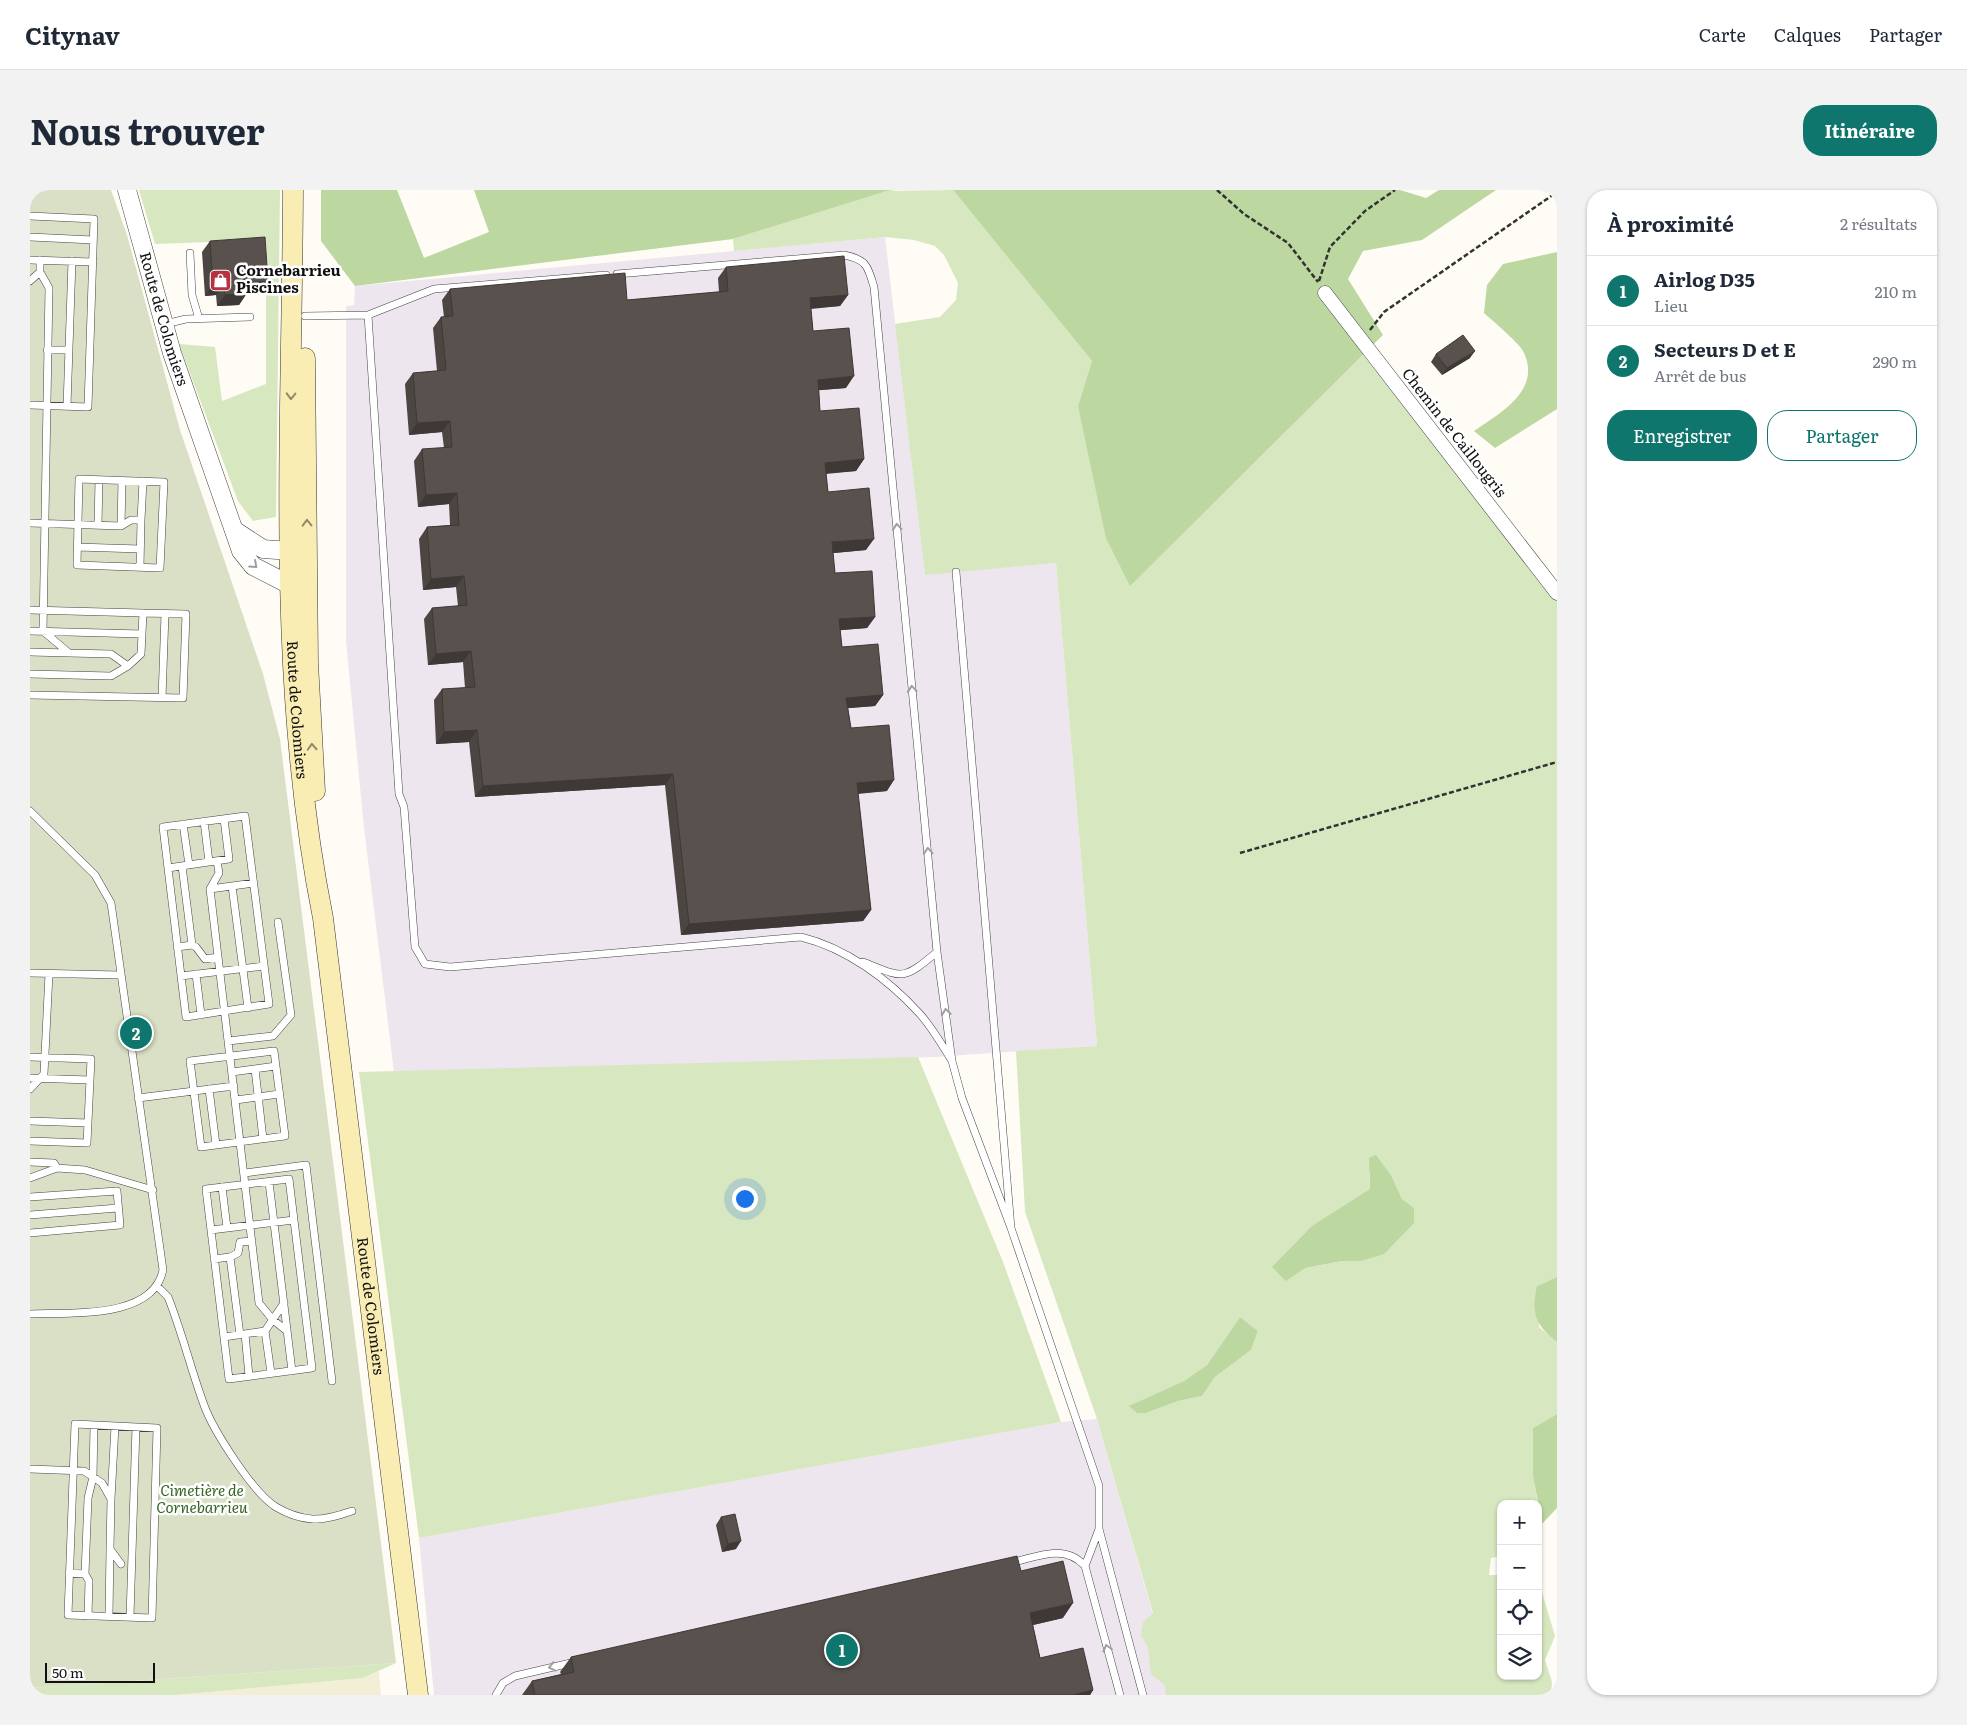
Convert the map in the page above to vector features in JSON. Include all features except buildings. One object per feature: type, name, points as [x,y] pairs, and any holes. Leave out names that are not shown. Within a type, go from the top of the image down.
[{"type":"main road","points":[[294,190],[290,551],[296,576]]},
{"type":"main road","points":[[296,576],[305,316],[304,190]]},
{"type":"main road","name":"Route de Colomiers","points":[[296,576],[291,660],[299,764],[305,818],[323,918],[418,1695]]},
{"type":"street","name":"Route de Colomiers","points":[[127,190],[172,353],[241,551],[253,566],[272,578],[296,576]]},
{"type":"street","name":"Chemin de Caillougris","points":[[1322,288],[1557,593]]},
{"type":"street","points":[[234,530],[263,549],[290,551]]},
{"type":"lane","points":[[30,216],[94,218],[88,407],[30,405]]},
{"type":"lane","points":[[30,237],[94,240]]},
{"type":"lane","points":[[190,253],[192,295],[199,319]]},
{"type":"lane","points":[[305,316],[368,315],[434,289],[844,255],[858,257],[869,267],[875,297],[937,952],[952,1061],[962,1098],[1011,1228],[1098,1486],[1099,1529],[1143,1695]]},
{"type":"lane","points":[[30,260],[93,262]]},
{"type":"lane","points":[[40,260],[40,272],[49,288],[43,524],[43,631],[69,653]]},
{"type":"lane","points":[[67,406],[72,261]]},
{"type":"lane","points":[[30,280],[40,272]]},
{"type":"lane","points":[[368,315],[399,794],[404,807],[415,947],[425,964],[450,967],[801,937],[822,942],[855,959],[897,976],[913,972],[937,952]]},
{"type":"lane","points":[[164,324],[199,319],[250,318]]},
{"type":"lane","points":[[47,350],[68,350]]},
{"type":"lane","points":[[78,479],[99,480],[164,482],[160,568],[77,565],[78,479]]},
{"type":"lane","points":[[98,526],[99,480]]},
{"type":"lane","points":[[121,526],[122,481]]},
{"type":"lane","points":[[140,567],[143,482]]},
{"type":"lane","points":[[30,523],[121,526],[131,520],[141,520]]},
{"type":"lane","points":[[77,547],[140,549]]},
{"type":"lane","points":[[956,572],[1011,1228]]},
{"type":"lane","points":[[30,610],[186,614],[183,698],[30,695]]},
{"type":"lane","points":[[30,674],[111,676],[128,666],[142,654],[143,613]]},
{"type":"lane","points":[[162,698],[165,614]]},
{"type":"lane","points":[[30,631],[142,634]]},
{"type":"lane","points":[[30,652],[111,654],[128,666]]},
{"type":"lane","points":[[30,811],[95,875],[111,903],[163,1270],[157,1286],[144,1298],[116,1309],[30,1314]]},
{"type":"lane","points":[[245,816],[269,1004],[186,1017],[163,827],[224,819],[245,816]]},
{"type":"lane","points":[[168,868],[229,859],[224,819]]},
{"type":"lane","points":[[204,822],[213,861],[219,873],[210,889],[259,1303],[273,1320],[287,1330]]},
{"type":"lane","points":[[183,824],[192,945]]},
{"type":"lane","points":[[210,889],[254,883]]},
{"type":"lane","points":[[232,886],[248,1008]]},
{"type":"lane","points":[[228,1041],[273,1036],[291,1015],[278,922]]},
{"type":"lane","points":[[177,947],[192,945],[196,947],[205,959],[218,957]]},
{"type":"lane","points":[[855,959],[920,1014],[952,1061]]},
{"type":"lane","points":[[181,976],[264,966]]},
{"type":"lane","points":[[30,973],[120,975]]},
{"type":"lane","points":[[30,1089],[44,1074],[49,974]]},
{"type":"lane","points":[[196,974],[201,1015]]},
{"type":"lane","points":[[274,1050],[276,1066],[285,1136],[201,1147],[190,1061],[274,1050]]},
{"type":"lane","points":[[30,1057],[91,1059],[87,1143],[30,1141]]},
{"type":"lane","points":[[232,1072],[276,1066]]},
{"type":"lane","points":[[255,1069],[263,1138]]},
{"type":"lane","points":[[30,1078],[90,1080]]},
{"type":"lane","points":[[138,1098],[234,1086]]},
{"type":"lane","points":[[209,1089],[216,1145]]},
{"type":"lane","points":[[236,1100],[279,1094]]},
{"type":"lane","points":[[30,1120],[88,1122]]},
{"type":"lane","points":[[30,1162],[54,1163],[57,1168]]},
{"type":"lane","points":[[245,1173],[306,1165],[332,1381]]},
{"type":"lane","points":[[30,1178],[57,1168],[85,1170],[153,1190]]},
{"type":"lane","points":[[289,1179],[312,1368],[229,1379],[206,1189],[269,1182],[289,1179]]},
{"type":"lane","points":[[269,1182],[292,1371]]},
{"type":"lane","points":[[222,1187],[227,1228]]},
{"type":"lane","points":[[30,1197],[117,1191],[120,1225],[30,1233]]},
{"type":"lane","points":[[30,1215],[118,1208]]},
{"type":"lane","points":[[211,1230],[294,1220]]},
{"type":"lane","points":[[214,1259],[230,1257],[238,1253],[240,1242],[252,1241]]},
{"type":"lane","points":[[230,1257],[249,1376]]},
{"type":"lane","points":[[157,1286],[168,1297],[204,1407],[223,1441],[258,1490],[275,1506],[292,1515],[312,1519],[333,1517],[352,1511]]},
{"type":"lane","points":[[271,1373],[266,1331],[284,1303]]},
{"type":"lane","points":[[224,1337],[266,1331]]},
{"type":"lane","points":[[74,1424],[115,1426],[157,1428],[152,1618],[68,1615],[74,1424]]},
{"type":"lane","points":[[88,1616],[89,1581],[85,1574],[88,1498],[93,1477],[94,1425]]},
{"type":"lane","points":[[109,1616],[111,1499],[115,1426]]},
{"type":"lane","points":[[130,1617],[136,1427]]},
{"type":"lane","points":[[30,1469],[84,1471],[102,1482],[111,1499]]},
{"type":"lane","points":[[1085,1566],[1099,1529]]},
{"type":"lane","points":[[110,1549],[121,1564]]},
{"type":"lane","points":[[1002,1565],[1065,1553],[1076,1557],[1085,1566],[1120,1695]]},
{"type":"lane","points":[[69,1573],[85,1574]]},
{"type":"lane","points":[[496,1695],[503,1683],[515,1676],[584,1660]]},
{"type":"path","points":[[1217,190],[1244,214],[1288,243],[1322,288]]},
{"type":"path","points":[[1322,288],[1330,247],[1364,210],[1395,190]]},
{"type":"path","points":[[1363,342],[1384,312],[1557,192]]},
{"type":"path","points":[[1240,853],[1557,762]]},
{"type":"shaded area","points":[[885,237],[925,574],[1056,563],[1097,1046],[935,1057],[394,1072],[364,828],[346,641],[346,306],[354,305],[355,286]]},
{"type":"shaded area","points":[[1097,1419],[1176,1695],[434,1695],[419,1538],[1061,1422]]},
{"type":"shaded area","points":[[379,1671],[381,1695],[176,1695],[363,1678]]},
{"type":"green space","name":"Cimetière de Cornebarrieu","points":[[30,190],[111,190],[127,235],[180,430],[263,674],[280,739],[396,1663],[30,1688]]},
{"type":"green space","points":[[139,190],[280,190],[276,517],[253,521],[238,501],[179,344],[215,347],[222,401],[266,384],[266,240],[155,244]]},
{"type":"green space","points":[[321,190],[397,190],[424,258],[489,232],[474,190],[896,190],[887,191],[733,239],[355,286],[321,241]]},
{"type":"green space","points":[[953,190],[1092,361],[1078,406],[1130,585],[1363,355],[1557,600],[1557,1277],[1537,1286],[1539,1327],[1557,1342],[1557,1414],[1533,1428],[1533,1477],[1537,1500],[1497,1500],[1497,1557],[1491,1558],[1489,1575],[1497,1575],[1497,1680],[1542,1680],[1542,1592],[1555,1636],[1545,1660],[1552,1682],[1551,1695],[1166,1695],[1165,1685],[1151,1674],[1148,1647],[1141,1635],[1143,1622],[1153,1613],[1097,1419],[1025,1212],[1016,1051],[1097,1046],[1056,563],[925,575],[895,324],[940,317],[956,300],[958,283],[944,255],[935,246],[914,240],[885,237],[734,251],[733,239],[887,191]],"holes":[[[1369,1173],[1392,1177],[1402,1199],[1414,1208],[1361,1261],[1342,1261],[1305,1268],[1355,1200],[1370,1189]],[[1240,1317],[1258,1331],[1251,1350],[1215,1377],[1202,1396],[1178,1401],[1146,1413],[1137,1413],[1130,1406],[1184,1381],[1207,1365]]]},
{"type":"green space","points":[[953,190],[1400,190],[1426,198],[1439,190],[1496,190],[1422,240],[1363,251],[1348,279],[1383,335],[1130,586],[1106,538],[1078,406],[1092,361]]},
{"type":"green space","points":[[1557,252],[1557,409],[1495,448],[1474,431],[1516,399],[1523,389],[1528,365],[1520,347],[1484,313],[1487,285],[1503,264]]},
{"type":"green space","points":[[918,1057],[1003,1262],[1061,1422],[419,1538],[359,1072]]},
{"type":"green space","points":[[1376,1155],[1392,1177],[1402,1199],[1414,1208],[1414,1223],[1384,1254],[1361,1261],[1342,1261],[1305,1268],[1286,1281],[1272,1267],[1312,1226],[1370,1189],[1369,1158]]},
{"type":"green space","points":[[1557,1277],[1557,1342],[1539,1324],[1534,1304],[1537,1286]]},
{"type":"green space","points":[[1240,1317],[1258,1331],[1251,1350],[1215,1377],[1202,1396],[1178,1401],[1146,1413],[1137,1413],[1129,1406],[1184,1381],[1207,1365]]},
{"type":"green space","points":[[1557,1414],[1557,1508],[1542,1524],[1542,1500],[1538,1500],[1533,1477],[1533,1428]]},
{"type":"green space","points":[[396,1663],[363,1678],[176,1695],[30,1695],[30,1688]]},
{"type":"place","name":"Cornebarrieu Piscines","points":[[220,280]]},
{"type":"place","name":"Secteurs D et E","points":[[136,1033]]},
{"type":"place","name":"Airlog D35","points":[[842,1650]]}]
